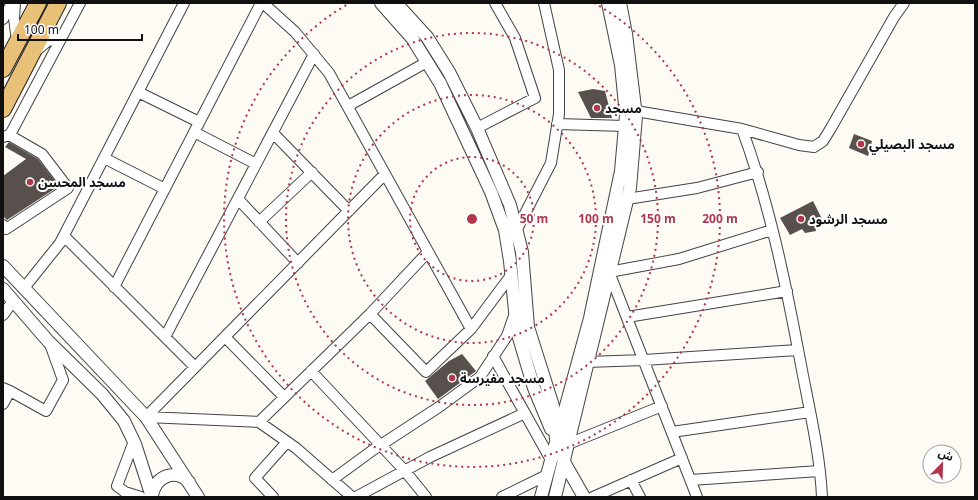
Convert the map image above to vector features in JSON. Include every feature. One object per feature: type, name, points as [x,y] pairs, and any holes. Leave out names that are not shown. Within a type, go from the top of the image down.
[{"type":"main road","points":[[3,68],[38,3]]},
{"type":"main road","points":[[3,108],[58,3]]},
{"type":"street","points":[[3,19],[12,3]]},
{"type":"street","points":[[15,3],[14,18],[18,42]]},
{"type":"street","points":[[80,3],[64,35],[6,136],[42,154],[68,188],[84,196]]},
{"type":"street","points":[[24,288],[64,236],[184,3]]},
{"type":"street","points":[[114,287],[262,3],[295,32],[329,73],[470,329]]},
{"type":"street","points":[[381,3],[412,38],[440,83],[491,192],[505,230],[512,274],[517,331],[534,388],[556,439],[564,462],[584,497]]},
{"type":"street","points":[[396,3],[427,36],[449,72],[477,128],[510,205],[522,252],[528,327],[553,406],[556,439]]},
{"type":"street","points":[[477,128],[535,98],[516,38],[495,3]]},
{"type":"street","points":[[516,231],[550,164],[559,114],[559,70],[544,3]]},
{"type":"street","points":[[542,497],[556,439],[590,318],[621,171],[626,115],[621,65],[608,3]]},
{"type":"street","points":[[555,497],[630,188],[636,111],[626,34],[620,3]]},
{"type":"street","points":[[636,111],[742,129],[800,145],[814,147],[823,141],[894,17],[904,3]]},
{"type":"street","points":[[31,55],[48,41],[64,35]]},
{"type":"street","points":[[165,338],[314,54]]},
{"type":"street","points":[[348,106],[427,62]]},
{"type":"street","points":[[138,92],[199,122]]},
{"type":"street","points":[[557,124],[625,126]]},
{"type":"street","points":[[742,129],[758,172],[787,291],[810,412],[822,497]]},
{"type":"street","points":[[194,132],[256,164]]},
{"type":"street","points":[[273,132],[349,211]]},
{"type":"street","points":[[104,158],[165,189]]},
{"type":"street","points":[[259,222],[312,172]]},
{"type":"street","points":[[628,198],[697,188],[758,172]]},
{"type":"street","points":[[146,416],[385,174]]},
{"type":"street","points":[[3,225],[6,228],[68,188]]},
{"type":"street","points":[[238,199],[298,263]]},
{"type":"street","points":[[609,272],[679,259],[772,230]]},
{"type":"street","points":[[64,236],[195,367]]},
{"type":"street","points":[[259,422],[370,314],[428,252]]},
{"type":"street","points":[[3,266],[146,416],[195,493]]},
{"type":"street","points":[[609,272],[697,497]]},
{"type":"street","points":[[370,314],[426,372],[470,329],[512,274]]},
{"type":"street","points":[[3,289],[48,341],[102,394],[124,421],[134,441],[149,497]]},
{"type":"street","points":[[627,317],[787,291]]},
{"type":"street","points":[[3,315],[13,301]]},
{"type":"street","points":[[332,480],[380,445],[439,407],[480,376],[507,336],[515,312]]},
{"type":"street","points":[[225,337],[284,397]]},
{"type":"street","points":[[3,404],[6,390],[46,411],[63,380],[48,341]]},
{"type":"street","points":[[588,362],[798,350]]},
{"type":"street","points":[[493,356],[551,460]]},
{"type":"street","points":[[311,372],[405,471],[426,497]]},
{"type":"street","points":[[556,439],[568,444],[662,406]]},
{"type":"street","points":[[672,432],[810,412]]},
{"type":"street","points":[[356,497],[405,471],[525,413]]},
{"type":"street","points":[[146,416],[259,422],[287,442],[352,497]]},
{"type":"street","points":[[134,441],[117,486],[125,492],[149,497]]},
{"type":"street","points":[[273,497],[255,478],[287,442]]},
{"type":"street","points":[[593,497],[682,458]]},
{"type":"street","points":[[691,480],[818,471]]},
{"type":"street","points":[[149,497],[157,482],[170,475],[183,476],[195,493]]},
{"type":"street","points":[[502,497],[547,475]]},
{"type":"street","points":[[631,480],[640,497]]},
{"type":"building","name":"مسجد","points":[[593,89],[605,91],[612,118],[591,118],[578,92]]},
{"type":"building","name":"مسجد البصيلي","points":[[854,134],[872,141],[868,156],[849,148]]},
{"type":"building","name":"مسجد المحسن","points":[[9,142],[38,159],[59,186],[7,220],[3,216],[3,176],[26,159],[5,147]]},
{"type":"building","name":"مسجد الرشود","points":[[813,201],[823,221],[815,225],[816,231],[805,233],[802,229],[790,235],[780,218]]},
{"type":"building","name":"مسجد مفيرسة","points":[[462,354],[476,371],[438,399],[425,381],[449,361]]},
{"type":"place","name":"مسجد","points":[[597,108]]},
{"type":"place","name":"مسجد البصيلي","points":[[861,144]]},
{"type":"place","name":"مسجد المحسن","points":[[30,182]]},
{"type":"place","name":"مسجد الرشود","points":[[801,219]]},
{"type":"place","name":"مسجد مفيرسة","points":[[452,378]]}]
